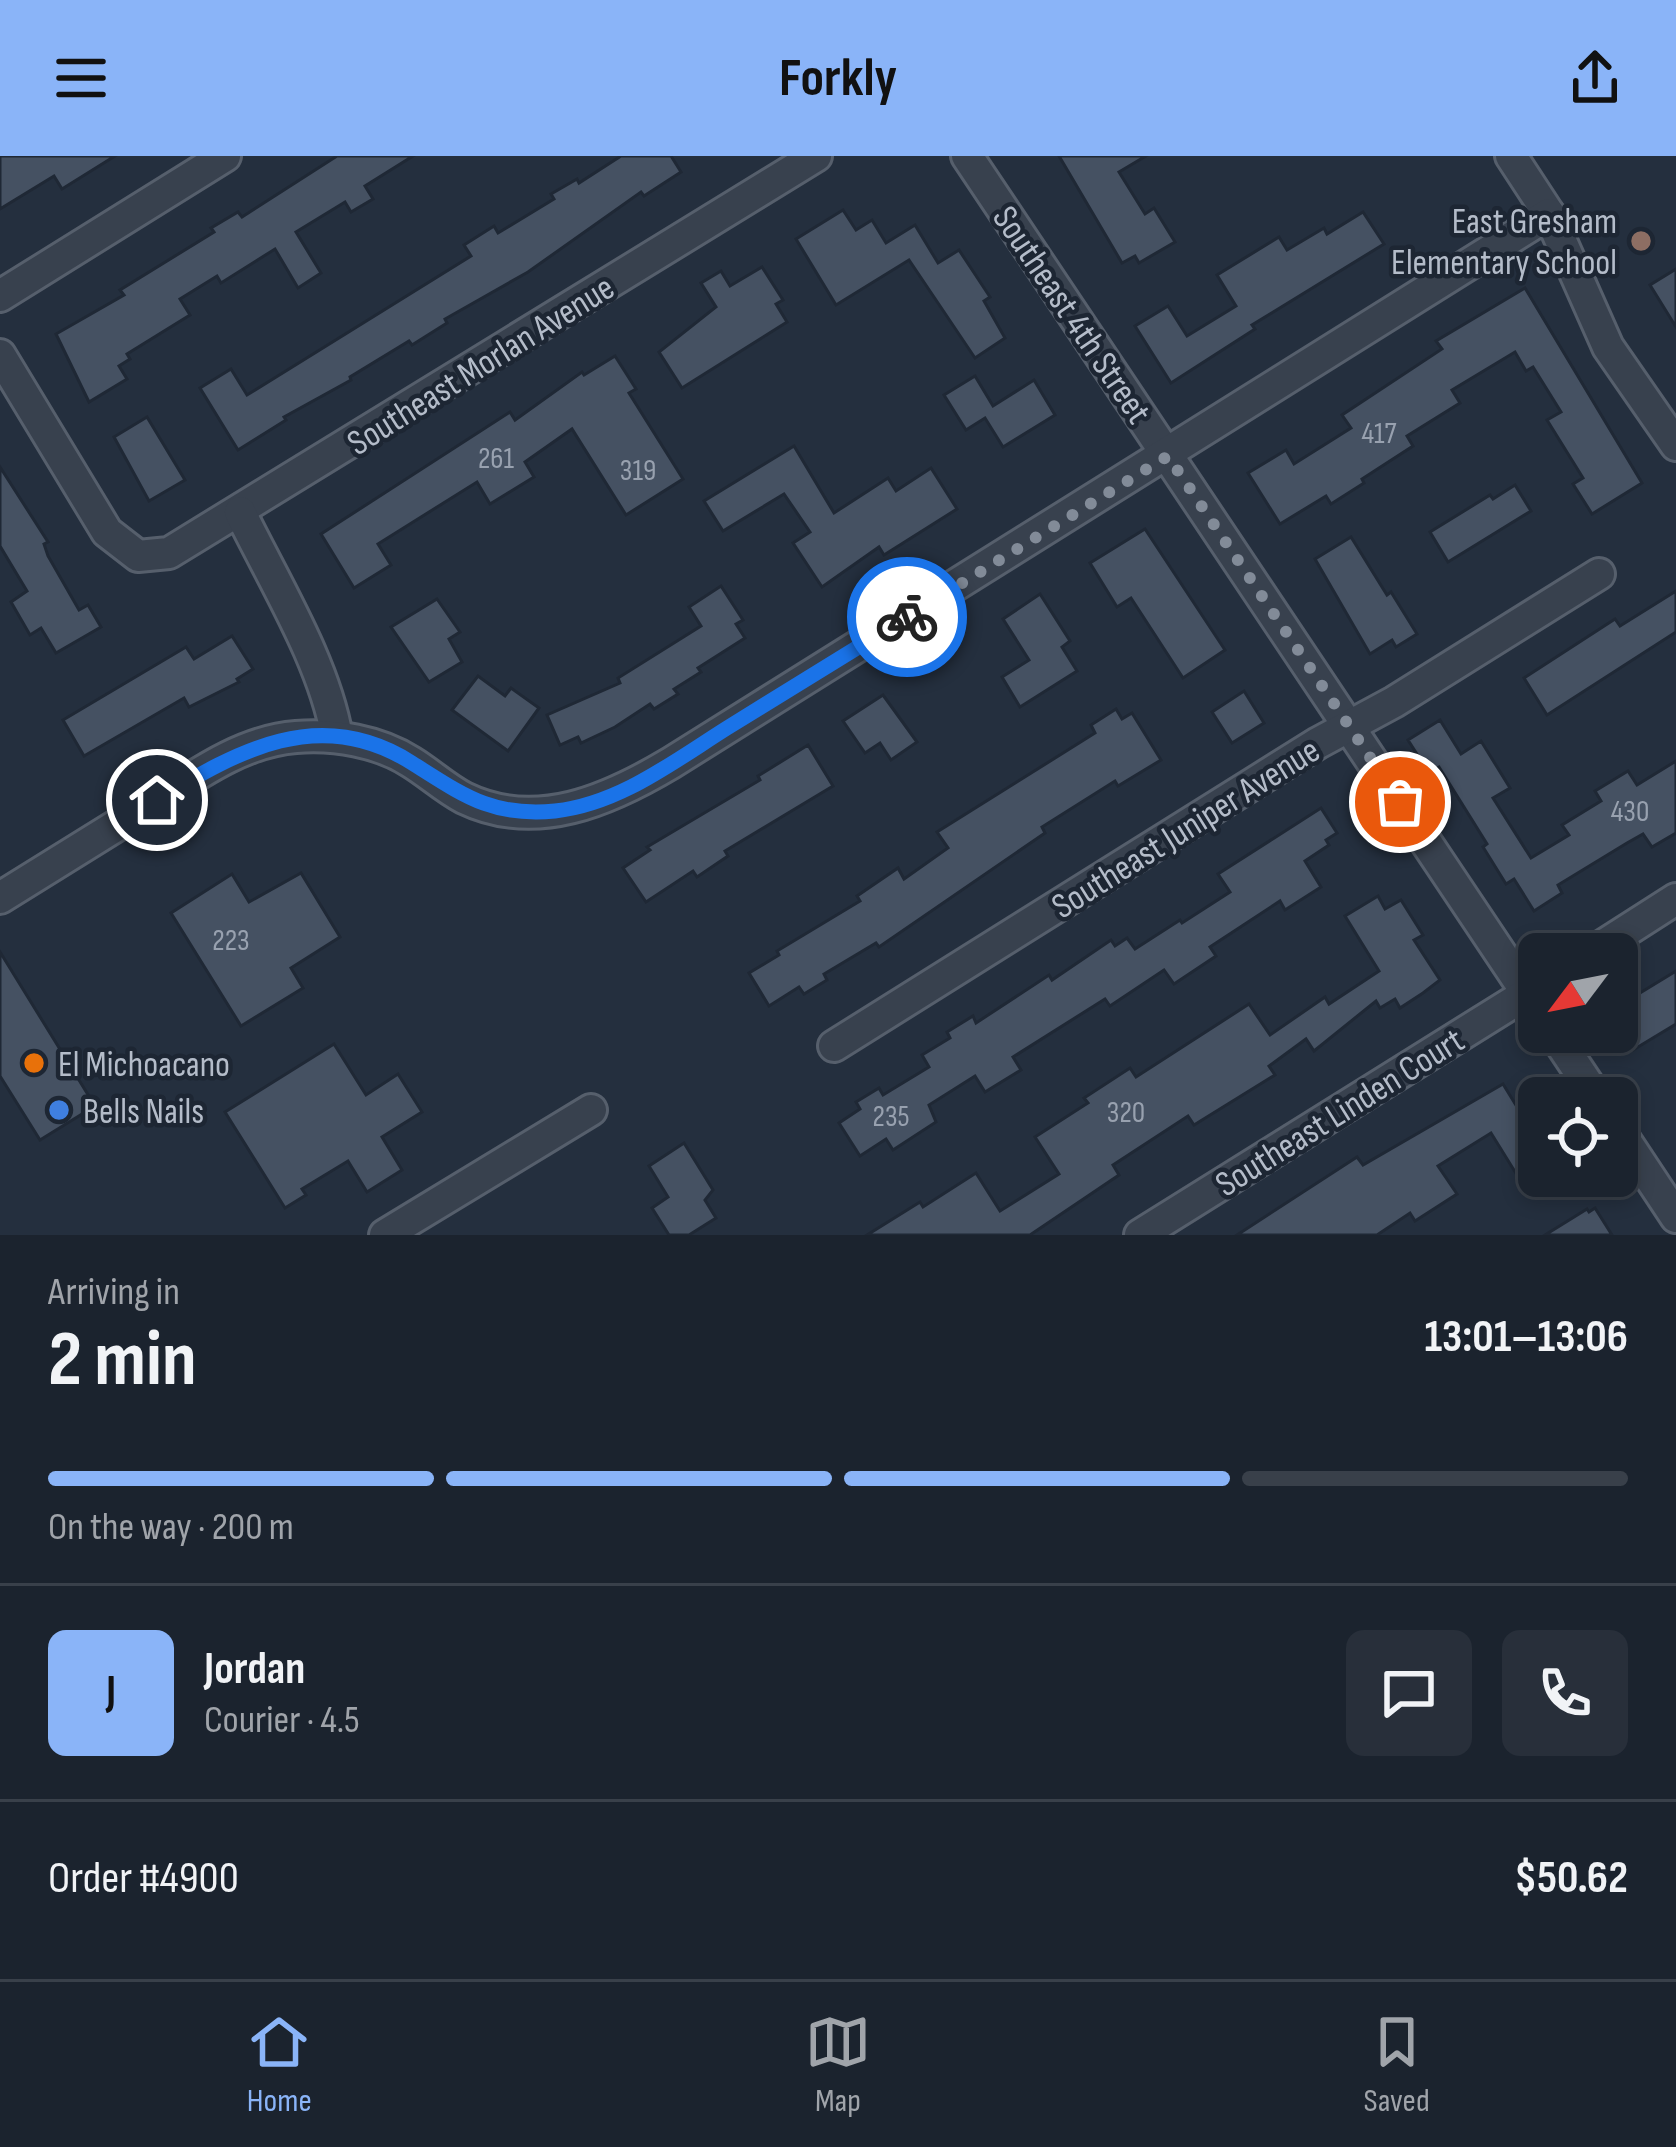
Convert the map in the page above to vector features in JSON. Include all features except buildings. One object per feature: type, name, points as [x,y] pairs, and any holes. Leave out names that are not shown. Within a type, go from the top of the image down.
[{"type":"street","points":[[0,296],[225,156]]},
{"type":"street","name":"Southeast Morlan Avenue","points":[[0,355],[107,532],[138,556],[169,554],[816,156]]},
{"type":"street","name":"Southeast 4th Street","points":[[967,156],[1518,972]]},
{"type":"street","points":[[1511,156],[1550,214],[1608,347],[1676,445]]},
{"type":"street","points":[[0,898],[236,754],[275,740],[338,737],[408,760],[462,797],[485,806],[518,812],[580,808],[604,800],[1168,456],[1550,214]]},
{"type":"street","points":[[240,512],[319,676],[338,737]]},
{"type":"street","name":"Southeast Juniper Avenue","points":[[835,1046],[1599,574]]},
{"type":"street","points":[[1623,933],[1676,899]]},
{"type":"street","name":"Southeast Linden Court","points":[[1140,1235],[1518,1007]]},
{"type":"street","points":[[385,1235],[591,1110]]},
{"type":"street","points":[[1638,1160],[1676,1217]]},
{"type":"way so far","points":[[907,617],[1168,456],[1400,802]]},
{"type":"place","name":"East Gresham Elementary School","points":[[1641,241]]},
{"type":"place","name":"El Michoacano","points":[[34,1063]]},
{"type":"place","name":"Bells Nails","points":[[59,1110]]},
{"type":"route","points":[[157,800],[236,754],[296,736],[338,737],[387,750],[485,806],[518,812],[580,808],[631,787],[907,617]]}]
